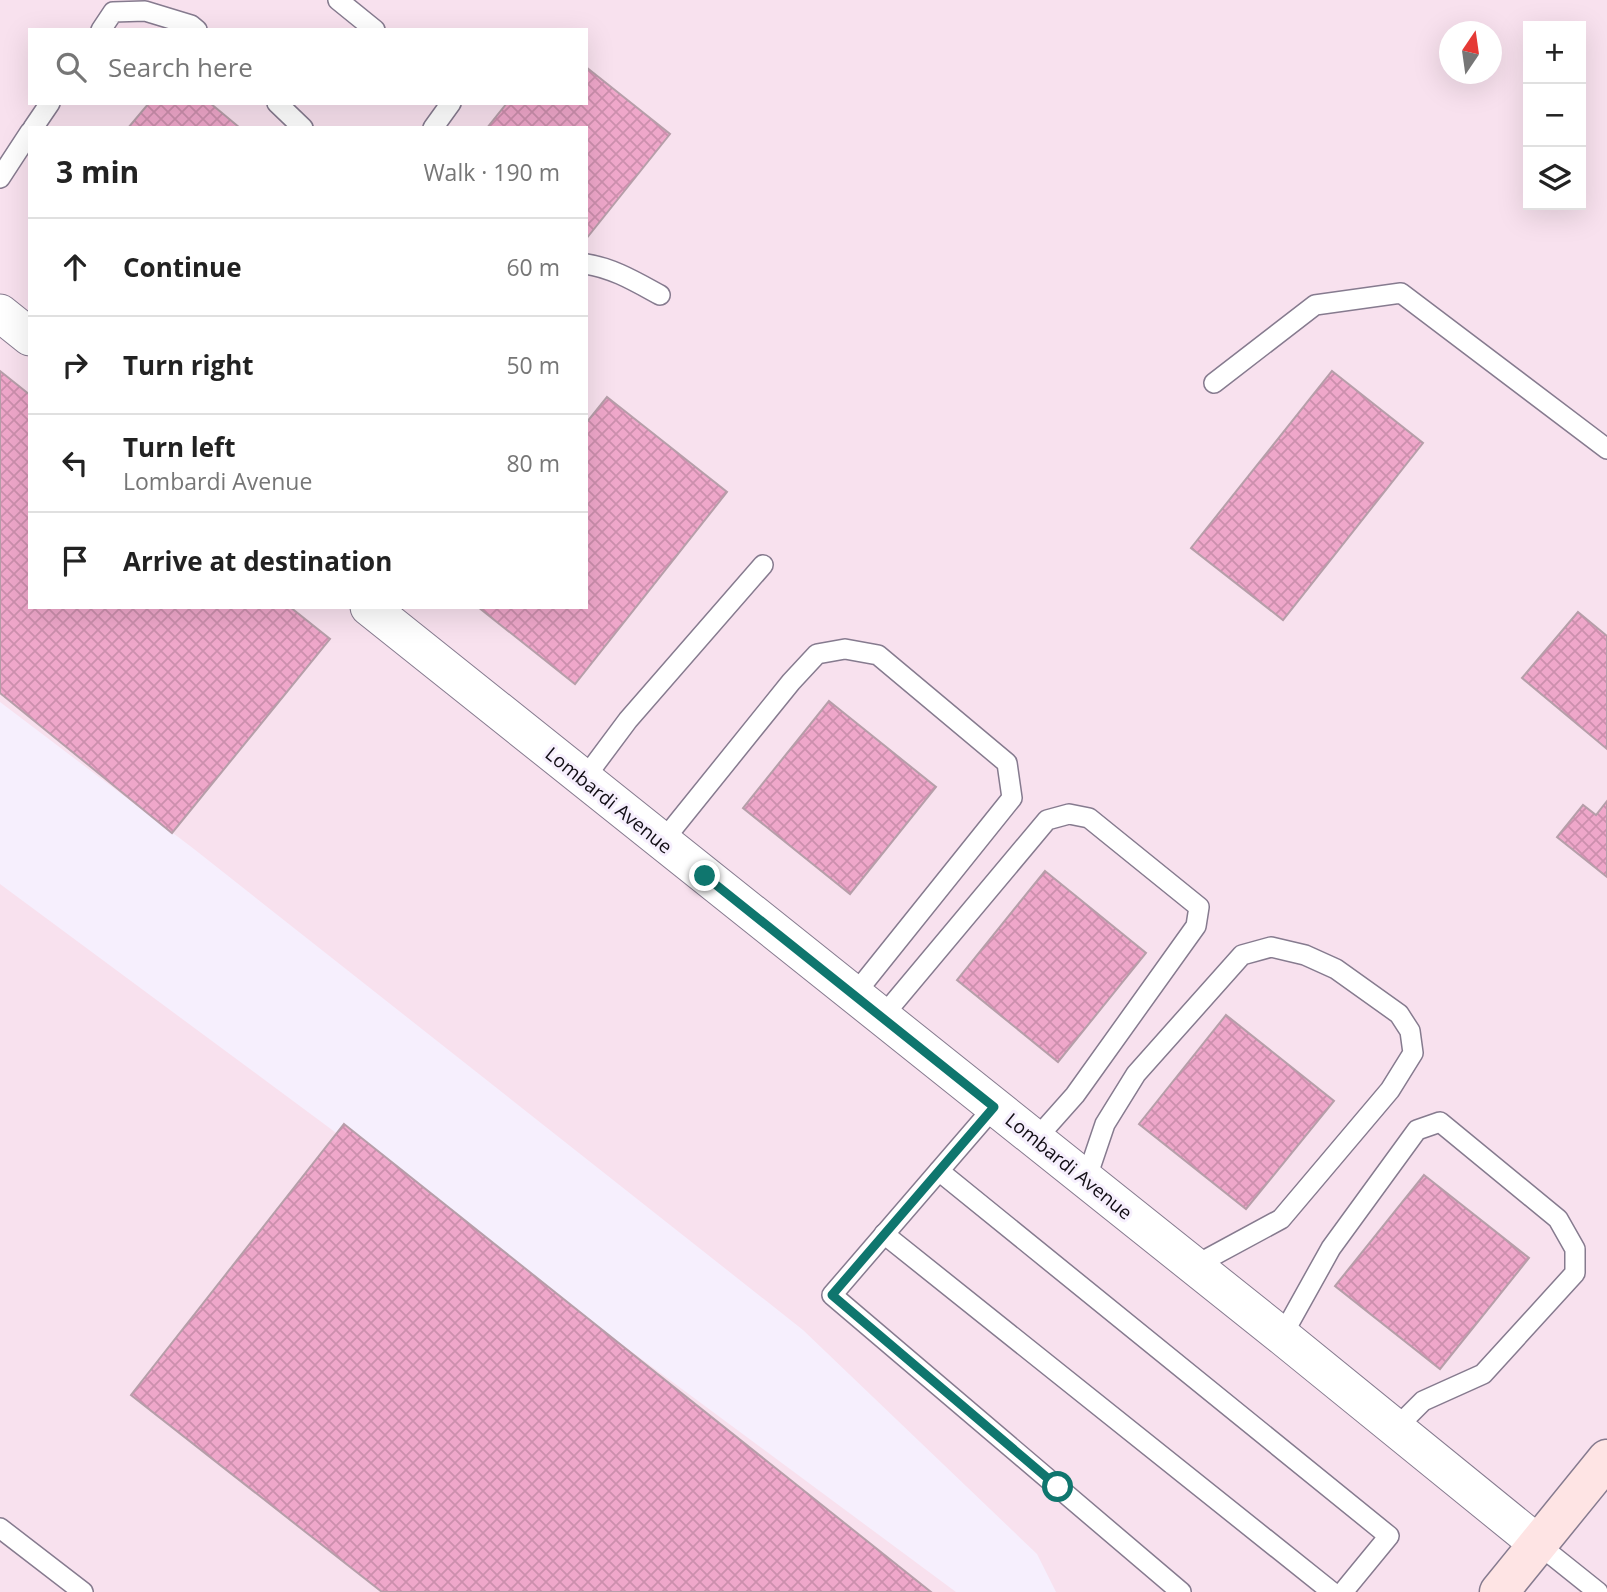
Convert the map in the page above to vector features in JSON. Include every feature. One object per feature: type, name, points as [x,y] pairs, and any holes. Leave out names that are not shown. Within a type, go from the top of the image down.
[{"type":"street","points":[[0,313],[28,335]]},
{"type":"street","name":"Lombardi Avenue","points":[[374,609],[1538,1544]]},
{"type":"street","points":[[1499,1592],[1607,1458]]},
{"type":"lane","points":[[338,0],[373,28]]},
{"type":"lane","points":[[102,28],[113,12],[145,11],[195,28]]},
{"type":"lane","points":[[34,126],[49,105]]},
{"type":"lane","points":[[279,105],[301,126]]},
{"type":"lane","points":[[434,126],[450,105]]},
{"type":"lane","points":[[0,178],[28,135]]},
{"type":"lane","points":[[588,264],[630,278],[660,295]]},
{"type":"lane","points":[[1214,383],[1315,305],[1401,293],[1607,449]]},
{"type":"lane","points":[[584,779],[628,720],[763,565]]},
{"type":"lane","points":[[662,842],[791,682],[817,654],[845,649],[878,655],[1007,763],[1012,798],[854,995]]},
{"type":"lane","points":[[882,1017],[1047,820],[1069,814],[1089,818],[1199,907],[1196,926],[1075,1095],[1035,1140]]},
{"type":"lane","points":[[1086,1180],[1105,1124],[1136,1074],[1242,955],[1271,947],[1305,955],[1336,969],[1399,1014],[1410,1031],[1413,1053],[1390,1090],[1281,1219],[1194,1266]]},
{"type":"lane","points":[[994,1107],[832,1295],[1181,1592]]},
{"type":"lane","points":[[1282,1336],[1331,1248],[1417,1130],[1440,1122],[1558,1219],[1575,1249],[1575,1273],[1483,1374],[1423,1401],[1396,1428]]},
{"type":"lane","points":[[939,1171],[1389,1536],[1343,1592]]},
{"type":"lane","points":[[884,1234],[1332,1592]]},
{"type":"lane","points":[[0,1528],[83,1592]]},
{"type":"lane","points":[[1538,1544],[1598,1592]]},
{"type":"shaded area","points":[[0,0],[1607,0],[1607,1592],[1056,1592],[1037,1554],[803,1330],[194,849],[0,702]]},
{"type":"shaded area","points":[[0,884],[956,1592],[0,1592]]},
{"type":"building","points":[[588,69],[670,134],[588,236],[588,126],[489,126],[505,105],[588,105]]},
{"type":"building","points":[[147,105],[212,105],[238,126],[130,126]]},
{"type":"building","points":[[0,371],[28,393],[28,609],[292,609],[330,639],[172,833],[0,693]]},
{"type":"building","points":[[1332,371],[1423,443],[1283,620],[1191,548]]},
{"type":"building","points":[[607,397],[727,492],[575,684],[481,609],[588,609],[588,421]]},
{"type":"building","points":[[1578,612],[1607,636],[1607,749],[1522,678]]},
{"type":"building","points":[[829,701],[936,787],[850,894],[743,808]]},
{"type":"building","points":[[1607,801],[1607,877],[1557,837],[1583,805],[1596,815]]},
{"type":"building","points":[[1045,871],[1146,953],[1058,1062],[957,980]]},
{"type":"building","points":[[1226,1015],[1334,1101],[1246,1209],[1139,1124]]},
{"type":"building","points":[[344,1124],[931,1592],[382,1592],[131,1395]]},
{"type":"building","points":[[1424,1175],[1529,1258],[1440,1369],[1335,1286]]},
{"type":"route","points":[[705,876],[994,1107],[832,1295],[1058,1487]]}]
